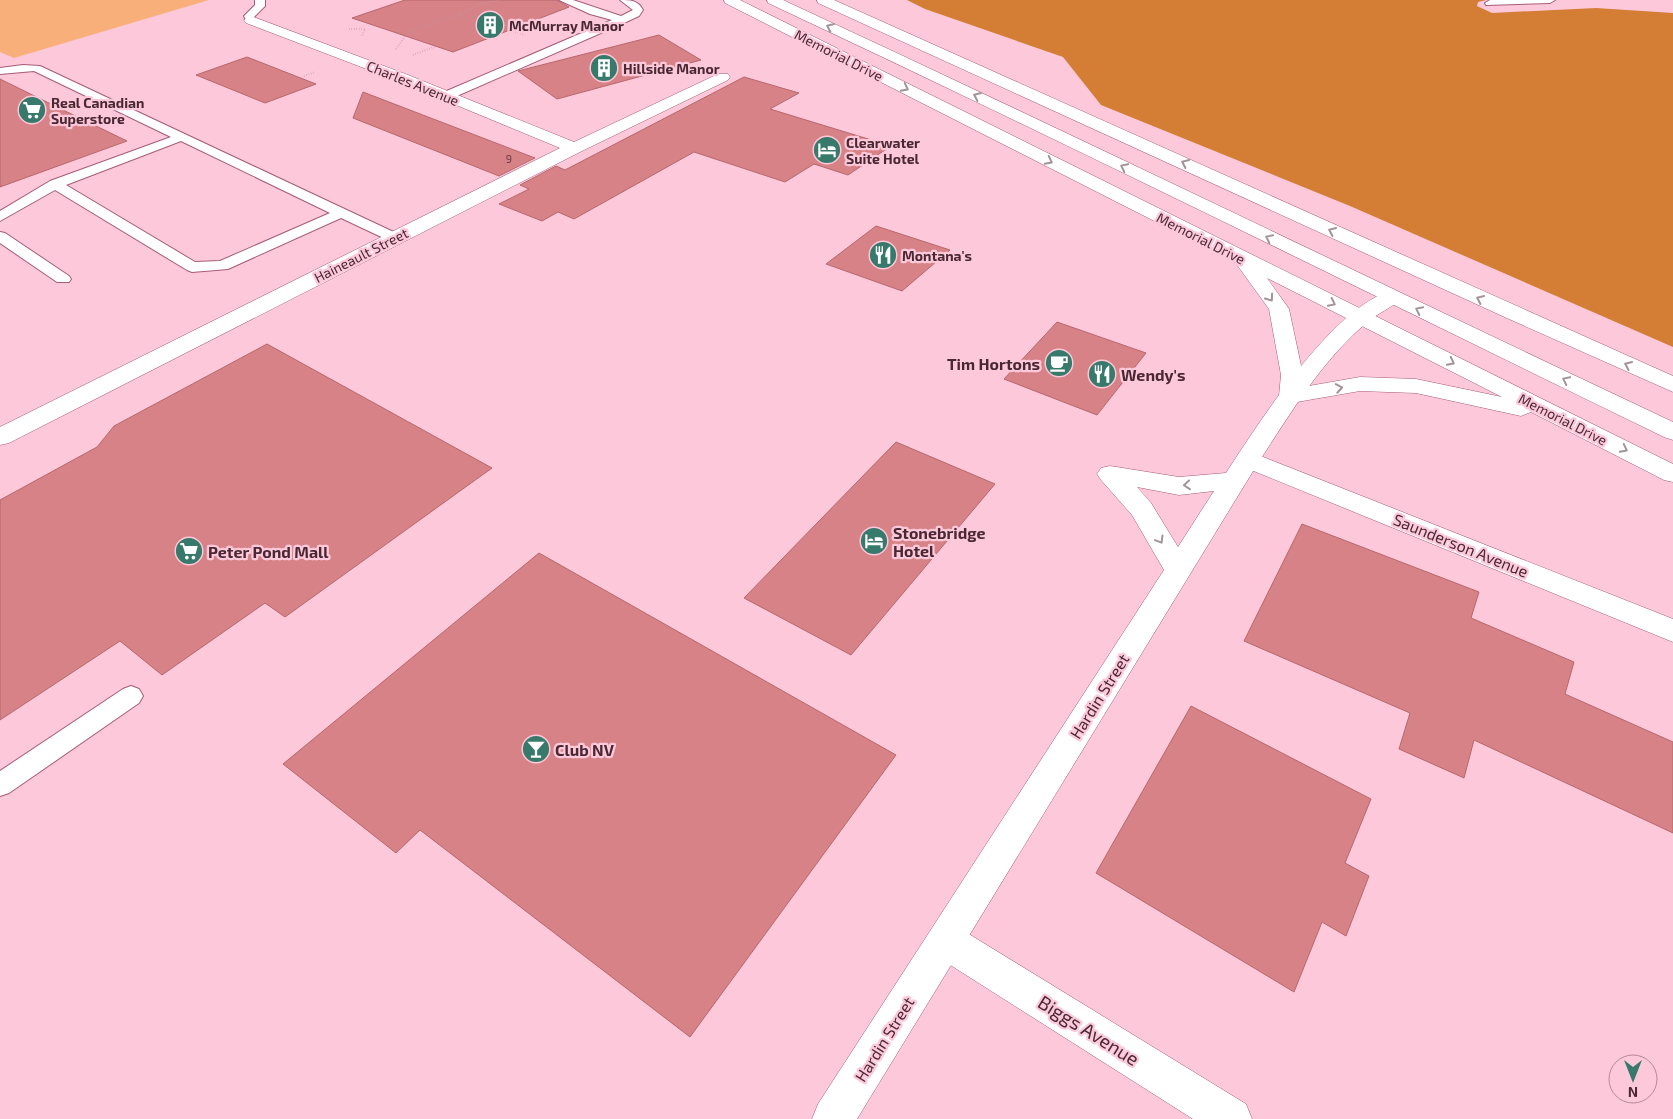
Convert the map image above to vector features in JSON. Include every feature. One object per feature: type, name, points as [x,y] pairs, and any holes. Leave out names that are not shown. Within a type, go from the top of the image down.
[{"type":"main road","name":"Memorial Drive","points":[[773,0],[1019,115],[1673,432]]},
{"type":"main road","points":[[823,0],[1673,385]]},
{"type":"main road","name":"Memorial Drive","points":[[733,2],[1673,474]]},
{"type":"main road","name":"Charles Avenue","points":[[251,20],[378,68],[574,148]]},
{"type":"main road","name":"Haineault Street","points":[[0,437],[574,148],[723,77]]},
{"type":"main road","points":[[1242,258],[1278,309],[1292,375],[1291,396],[1360,384],[1416,386],[1565,419]]},
{"type":"main road","name":"Hardin Street","points":[[834,1119],[1178,570],[1291,396],[1323,354],[1360,317],[1392,297]]},
{"type":"main road","points":[[1178,570],[1142,509],[1110,474],[1179,486],[1242,470]]},
{"type":"main road","name":"Saunderson Avenue","points":[[1242,470],[1673,631]]},
{"type":"main road","name":"Biggs Avenue","points":[[946,941],[1231,1119]]},
{"type":"lane","points":[[251,20],[249,16],[260,6],[260,0]]},
{"type":"lane","points":[[564,0],[594,12],[622,20]]},
{"type":"lane","points":[[446,96],[635,14],[638,10],[636,6],[625,0]]},
{"type":"lane","points":[[1490,3],[1550,0]]},
{"type":"lane","points":[[0,71],[36,68],[395,238]]},
{"type":"lane","points":[[0,217],[37,193],[55,184],[181,136]]},
{"type":"lane","points":[[55,184],[192,267],[209,268],[223,266],[342,212]]},
{"type":"lane","points":[[0,236],[63,279]]},
{"type":"lane","points":[[0,785],[131,696]]},
{"type":"path","points":[[403,58],[395,50],[398,42],[414,29],[428,23],[459,15],[475,6],[501,0]]},
{"type":"path","points":[[459,15],[471,20]]},
{"type":"path","points":[[513,31],[530,36]]},
{"type":"path","points":[[378,68],[436,46]]},
{"type":"shaded area","points":[[0,0],[209,0],[14,58],[0,52]]},
{"type":"shaded area","points":[[907,0],[1486,0],[1478,2],[1477,6],[1492,13],[1596,8],[1673,13],[1673,347],[1350,206],[1101,105],[1063,57],[925,9]]},
{"type":"building","points":[[405,0],[557,0],[569,7],[453,52],[352,18]]},
{"type":"building","name":"Hillside Manor","points":[[659,35],[701,60],[557,99],[518,71]]},
{"type":"building","points":[[247,57],[316,84],[265,103],[196,75]]},
{"type":"building","name":"Clearwater Suite Hotel","points":[[744,77],[799,93],[770,109],[891,146],[848,175],[814,164],[785,182],[694,152],[574,219],[558,212],[542,221],[499,204],[529,189],[520,185],[556,166],[565,170]]},
{"type":"building","name":"Real Canadian Superstore","points":[[0,79],[59,108],[127,141],[0,187]]},
{"type":"building","points":[[363,92],[535,158],[499,176],[353,118]]},
{"type":"building","name":"Montana's","points":[[876,226],[950,250],[902,291],[826,264]]},
{"type":"building","points":[[1057,322],[1146,353],[1097,415],[1004,379]]},
{"type":"building","name":"Peter Pond Mall","points":[[267,344],[492,468],[285,617],[265,603],[162,675],[120,641],[0,720],[0,500],[97,447],[114,426]]},
{"type":"building","name":"Stonebridge Hotel","points":[[896,442],[995,484],[851,655],[744,598]]},
{"type":"building","points":[[1302,524],[1479,592],[1471,618],[1574,662],[1565,694],[1673,742],[1673,833],[1474,740],[1464,778],[1399,749],[1410,713],[1244,641]]},
{"type":"building","points":[[539,553],[896,755],[690,1037],[420,830],[396,853],[283,764]]},
{"type":"building","points":[[1191,706],[1371,799],[1345,863],[1369,876],[1346,936],[1322,922],[1294,992],[1096,873]]},
{"type":"place","name":"McMurray Manor","points":[[490,25]]},
{"type":"place","name":"Hillside Manor","points":[[604,68]]},
{"type":"place","name":"Real Canadian Superstore","points":[[32,110]]},
{"type":"place","name":"Clearwater Suite Hotel","points":[[827,150]]},
{"type":"place","name":"Montana's","points":[[883,255]]},
{"type":"place","name":"Tim Hortons","points":[[1059,363]]},
{"type":"place","name":"Wendy's","points":[[1102,374]]},
{"type":"place","name":"Stonebridge Hotel","points":[[874,541]]},
{"type":"place","name":"Peter Pond Mall","points":[[189,551]]},
{"type":"place","name":"Club NV","points":[[536,749]]}]
